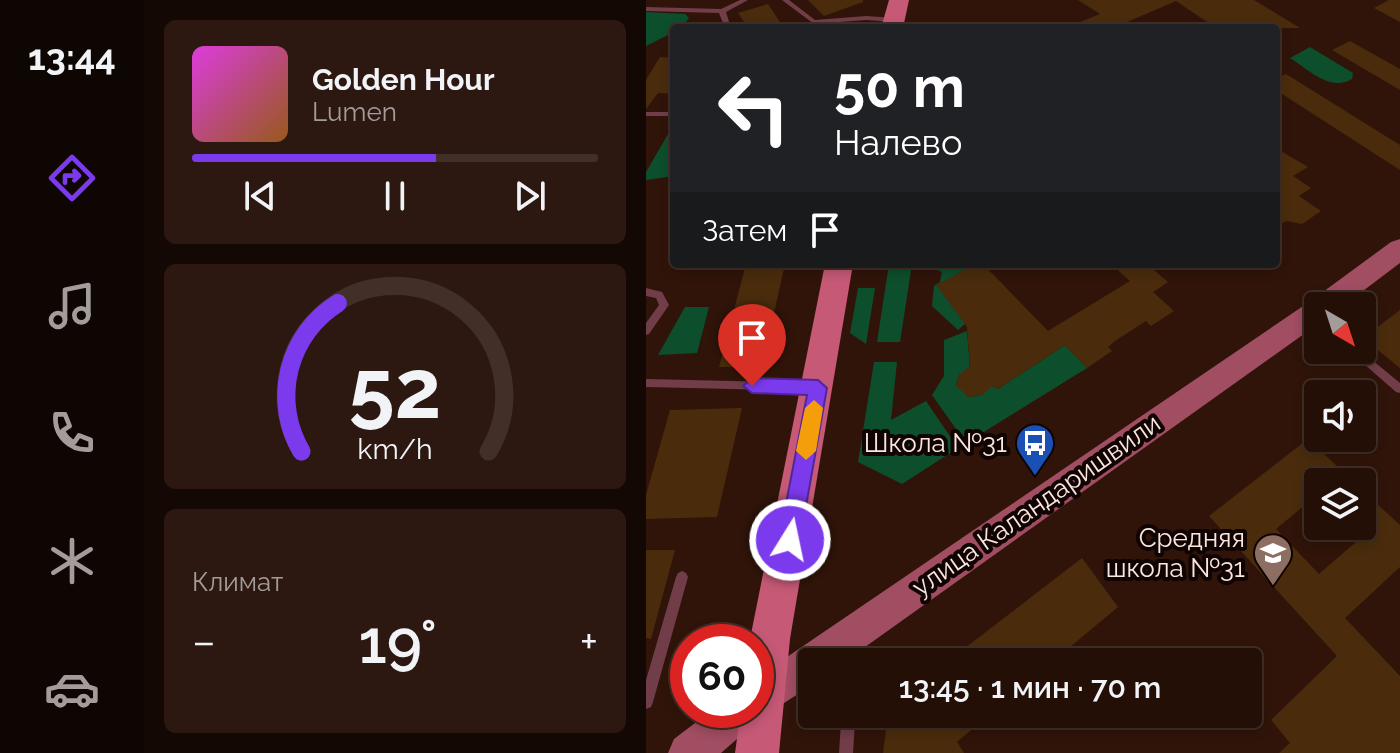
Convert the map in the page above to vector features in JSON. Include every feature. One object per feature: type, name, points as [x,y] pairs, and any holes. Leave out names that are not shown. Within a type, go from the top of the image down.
[{"type":"main road","points":[[773,624],[838,268]]},
{"type":"main road","points":[[756,728],[757,753]]},
{"type":"street","name":"улица Каландаришвили","points":[[1344,292],[1400,249]]},
{"type":"street","name":"улица Каландаришвили","points":[[774,689],[1304,322]]},
{"type":"street","name":"улица Каландаришвили","points":[[688,753],[721,728]]},
{"type":"lane","points":[[646,9],[722,11],[745,0]]},
{"type":"lane","points":[[785,0],[814,22],[895,16]]},
{"type":"lane","points":[[722,11],[727,24]]},
{"type":"lane","points":[[646,114],[670,114]]},
{"type":"lane","points":[[646,292],[659,295],[664,305],[646,331]]},
{"type":"lane","points":[[1370,364],[1400,389]]},
{"type":"lane","points":[[646,383],[818,388]]},
{"type":"lane","points":[[646,702],[682,577]]},
{"type":"lane","points":[[846,753],[848,728]]},
{"type":"green space","points":[[646,12],[685,14],[689,18],[684,24],[670,24],[670,34],[646,46]]},
{"type":"green space","points":[[1310,47],[1353,73],[1352,79],[1336,83],[1328,81],[1290,58]]},
{"type":"green space","points":[[670,131],[670,177],[646,180],[646,172]]},
{"type":"green space","points":[[888,268],[911,268],[900,342],[877,342]]},
{"type":"green space","points":[[934,269],[967,269],[957,274],[948,287],[972,318],[958,330],[932,306],[934,286],[940,282],[942,272]]},
{"type":"green space","points":[[858,288],[875,288],[866,344],[850,333]]},
{"type":"green space","points":[[685,307],[709,307],[697,353],[658,355]]},
{"type":"green space","points":[[967,331],[970,369],[959,375],[956,385],[969,397],[982,395],[990,385],[998,389],[1065,345],[1087,368],[966,443],[932,395],[944,376],[944,340]]},
{"type":"green space","points":[[874,362],[897,362],[891,420],[926,401],[958,448],[902,484],[858,462]]},
{"type":"building","points":[[808,0],[863,0],[863,2],[824,16]]},
{"type":"building","points":[[1078,0],[1254,0],[1300,28],[1280,28],[1280,24],[1210,24],[1176,1],[1122,24],[1076,24],[1100,14]]},
{"type":"building","points":[[1389,0],[1400,0],[1400,22],[1374,8]]},
{"type":"building","points":[[768,4],[781,24],[745,24],[738,13]]},
{"type":"building","points":[[1350,41],[1400,69],[1400,90],[1332,50]]},
{"type":"building","points":[[660,57],[670,58],[670,94],[658,93],[646,109],[646,80]]},
{"type":"building","points":[[1286,74],[1400,145],[1400,170],[1280,93],[1280,77]]},
{"type":"building","points":[[1280,150],[1308,167],[1293,176],[1311,188],[1299,196],[1321,211],[1302,224],[1286,221],[1280,225]]},
{"type":"building","points":[[745,268],[784,268],[762,367],[719,367]]},
{"type":"building","points":[[968,268],[987,268],[1048,331],[1130,281],[1115,268],[1152,268],[1168,282],[1153,292],[1174,311],[1151,326],[1146,321],[1115,341],[1108,347],[1112,351],[1087,368],[1065,345],[998,389],[992,386],[982,395],[969,397],[956,386],[959,375],[970,366],[967,327],[936,285]]},
{"type":"building","points":[[1400,310],[1400,368],[1376,349],[1376,328]]},
{"type":"building","points":[[742,408],[717,517],[646,519],[646,495],[670,410]]},
{"type":"building","points":[[1304,442],[1304,452],[1322,452],[1339,468],[1304,468],[1304,506],[1276,529],[1319,574],[1356,540],[1376,540],[1376,503],[1400,525],[1400,567],[1345,618],[1400,676],[1400,753],[1279,753],[1290,743],[1271,720],[1337,656],[1209,516]]},
{"type":"building","points":[[646,550],[675,550],[651,639],[646,638]]},
{"type":"building","points":[[1082,558],[1118,607],[1069,648],[965,648]]},
{"type":"building","points":[[886,728],[974,728],[957,742],[964,753],[883,753]]},
{"type":"slow traffic","points":[[806,451],[814,408]]},
{"type":"place","name":"Школа №31","points":[[1035,477]]},
{"type":"place","name":"Средняя школа №31","points":[[1273,587]]},
{"type":"route","points":[[752,386],[818,388],[790,540]]}]
